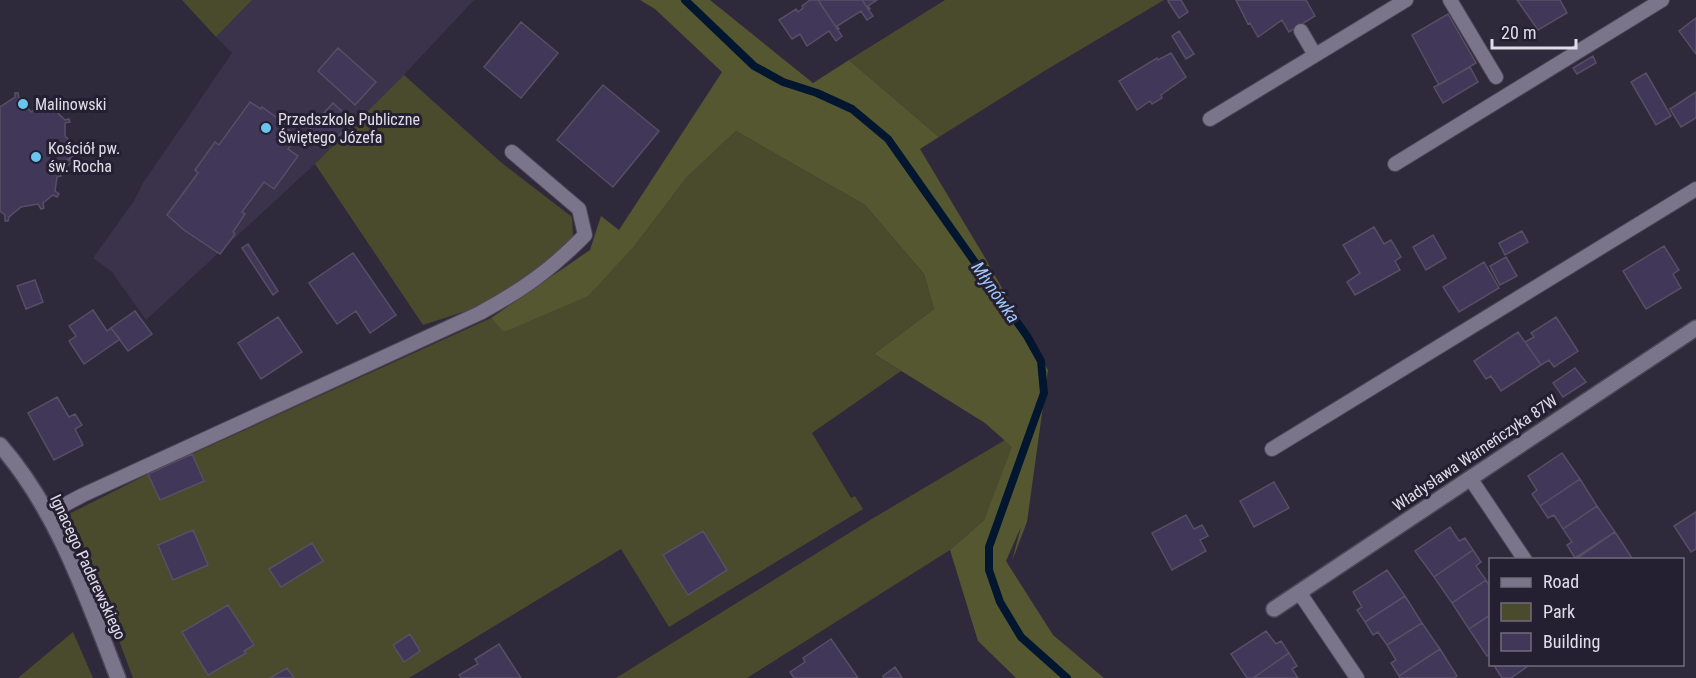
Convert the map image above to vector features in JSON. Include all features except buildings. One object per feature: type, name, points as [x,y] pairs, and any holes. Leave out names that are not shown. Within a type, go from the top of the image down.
[{"type":"street","name":"Władysława Warneńczyka 87W","points":[[1274,609],[1696,328]]},
{"type":"street","name":"Ignacego Paderewskiego","points":[[0,445],[47,514],[94,616],[118,678]]},
{"type":"lane","points":[[1210,119],[1406,0]]},
{"type":"lane","points":[[1450,0],[1496,77]]},
{"type":"lane","points":[[1395,164],[1662,0]]},
{"type":"lane","points":[[1301,31],[1316,55]]},
{"type":"lane","points":[[47,514],[83,495],[480,313],[542,276],[585,235],[579,209],[513,152]]},
{"type":"lane","points":[[1272,449],[1696,189]]},
{"type":"lane","points":[[1470,478],[1524,558]]},
{"type":"lane","points":[[1299,592],[1357,678]]},
{"type":"shaded area","name":"Przedszkole Publiczne Świętego Józefa","points":[[252,0],[474,0],[387,93],[315,164],[146,320],[112,272],[93,258],[134,201],[143,183],[232,53],[216,37]]},
{"type":"green space","points":[[182,0],[252,0],[216,37]]},
{"type":"green space","points":[[640,0],[710,0],[813,83],[849,60],[939,137],[920,149],[1048,370],[1027,522],[1012,561],[1021,527],[1006,561],[1053,635],[1104,678],[1016,678],[978,641],[950,550],[984,520],[1012,447],[985,423],[874,354],[934,309],[924,274],[865,205],[736,131],[687,177],[636,244],[588,296],[504,332],[491,318],[590,250],[601,216],[619,230],[722,72],[655,9]]},
{"type":"green space","points":[[945,0],[1164,0],[939,137],[849,60]]},
{"type":"green space","points":[[404,75],[503,164],[572,217],[573,236],[534,275],[485,304],[423,325],[315,164]]},
{"type":"green space","points":[[736,131],[865,205],[924,274],[934,309],[874,354],[901,371],[812,433],[851,498],[855,496],[863,509],[669,627],[621,549],[409,678],[133,678],[81,539],[69,514],[148,474],[491,318],[505,332],[636,244],[687,177]]},
{"type":"green space","points":[[1005,440],[1013,447],[984,520],[950,550],[747,678],[616,678],[870,520]]},
{"type":"green space","points":[[73,632],[93,678],[18,678]]},
{"type":"waterway","name":"Młynówka","points":[[685,0],[754,66],[783,82],[817,93],[852,109],[888,139],[1027,336],[1041,361],[1044,393],[989,547],[989,570],[1000,602],[1021,637],[1067,678]]},
{"type":"place","name":"Malinowski","points":[[23,104]]},
{"type":"place","name":"Przedszkole Publiczne Świętego Józefa","points":[[266,128]]},
{"type":"place","name":"Kościół pw. św. Rocha","points":[[36,157]]}]
